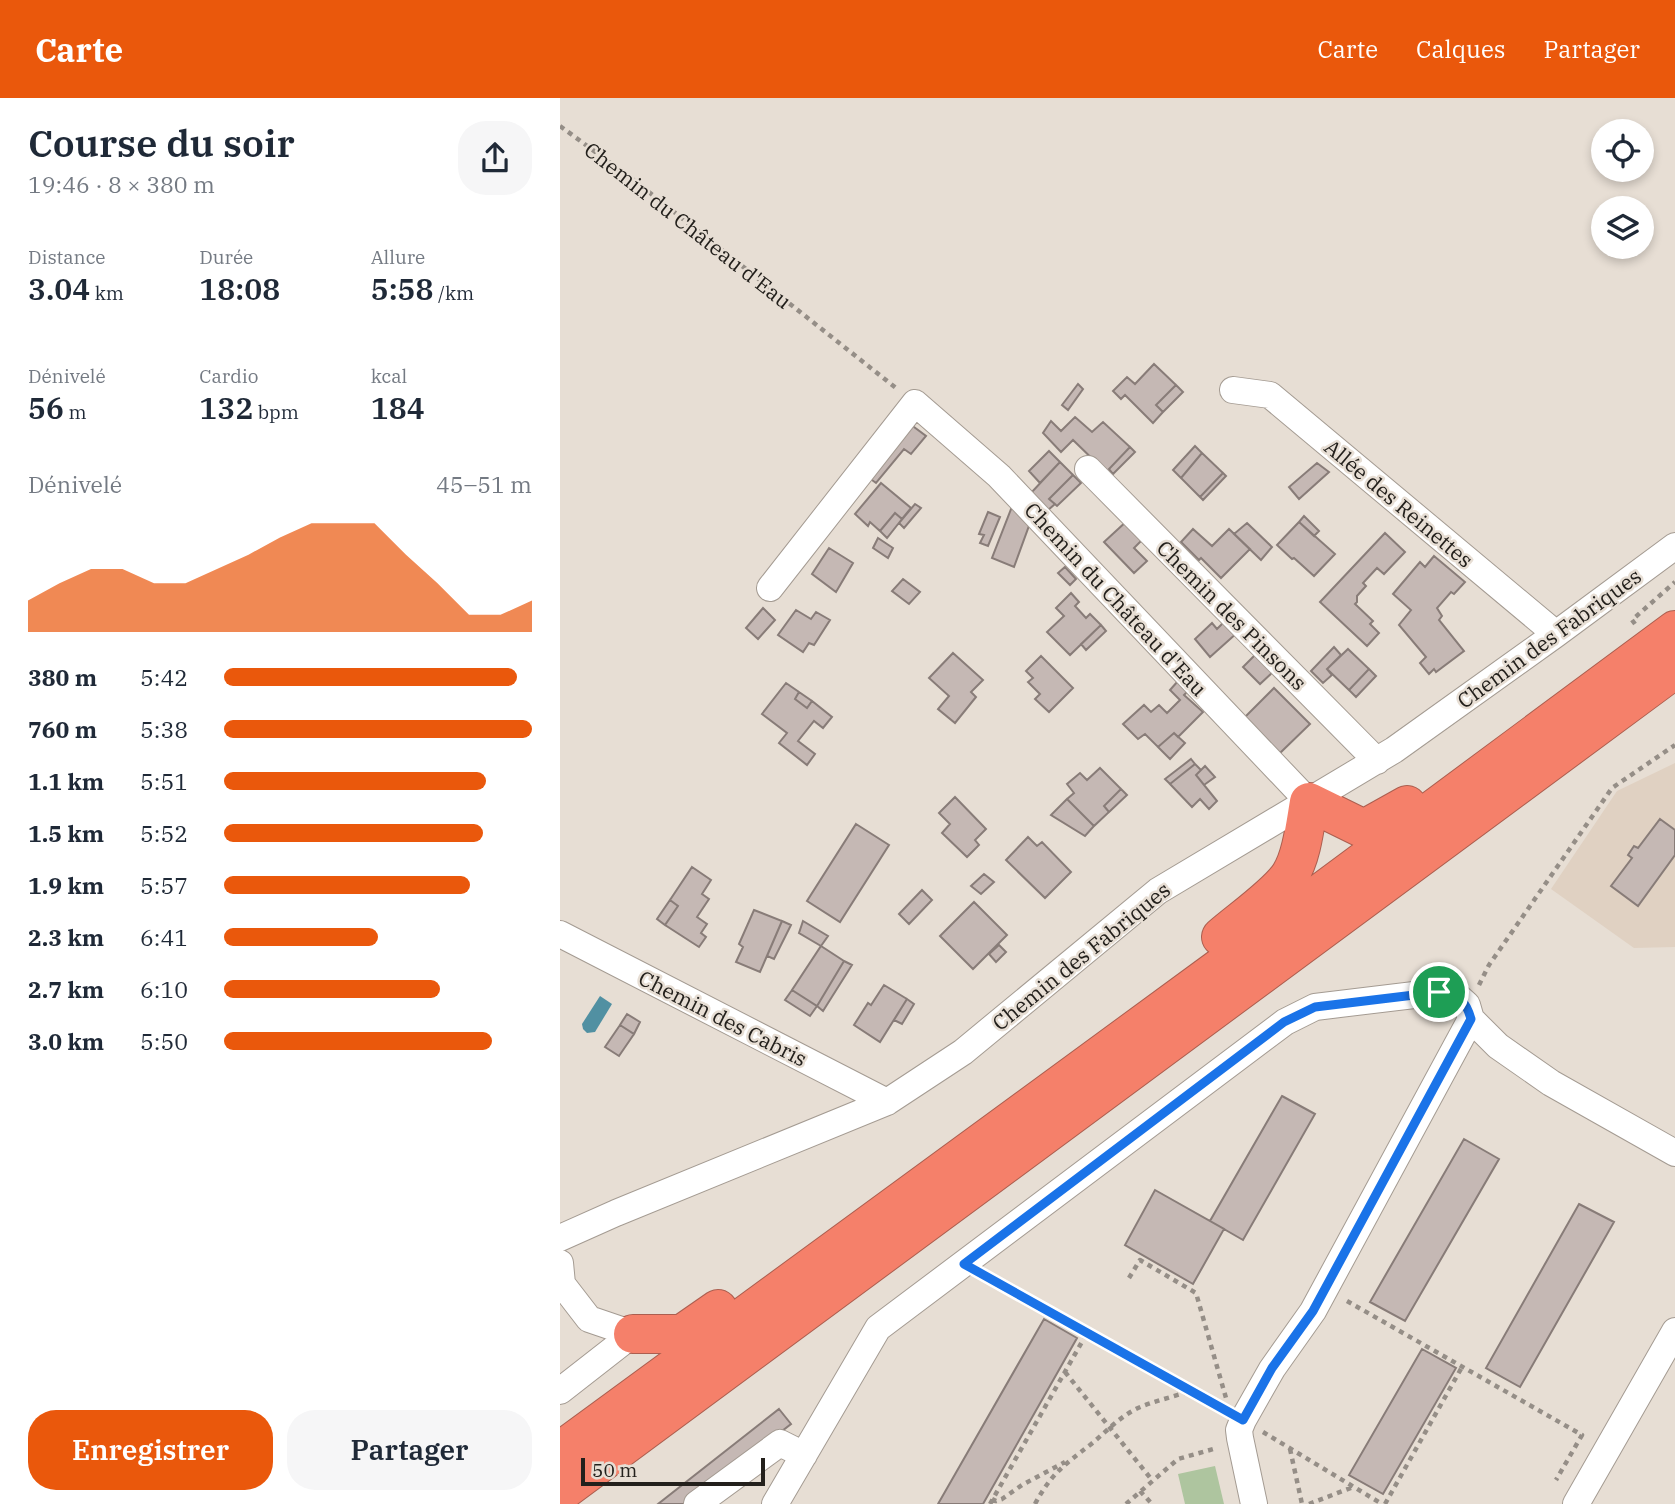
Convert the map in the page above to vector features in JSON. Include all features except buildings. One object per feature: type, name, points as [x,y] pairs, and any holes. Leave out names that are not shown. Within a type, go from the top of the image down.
[{"type":"highway","points":[[940,1172],[1273,893],[1290,875],[1301,848],[1309,802],[1364,829],[1411,803],[1675,630]]},
{"type":"highway","points":[[560,1451],[1675,630]]},
{"type":"highway","points":[[560,1493],[1675,669]]},
{"type":"highway","points":[[633,1334],[682,1334],[765,1276],[894,1206]]},
{"type":"street","name":"Allée des Reinettes","points":[[1233,390],[1270,395],[1556,634]]},
{"type":"street","points":[[770,589],[915,403]]},
{"type":"street","name":"Chemin du Château d'Eau","points":[[915,403],[999,476],[1309,802]]},
{"type":"street","name":"Chemin des Pinsons","points":[[1088,470],[1377,761]]},
{"type":"street","name":"Chemin des Fabriques","points":[[560,1238],[887,1102],[963,1052],[1158,891],[1394,750],[1675,545]]},
{"type":"street","name":"Chemin des Cabris","points":[[560,934],[887,1102]]},
{"type":"street","points":[[775,1504],[878,1328],[1284,1022],[1315,1007],[1439,992],[1457,996],[1499,1046],[1551,1083],[1675,1153]]},
{"type":"street","points":[[1254,1504],[1237,1417],[1313,1311],[1469,1012]]},
{"type":"street","points":[[560,1263],[562,1283],[589,1319],[633,1334]]},
{"type":"street","points":[[1576,1504],[1675,1331]]},
{"type":"street","points":[[560,1391],[633,1334]]},
{"type":"street","points":[[697,1504],[780,1443],[804,1455]]},
{"type":"path","name":"Chemin du Château d'Eau","points":[[560,126],[635,181],[915,403]]},
{"type":"path","points":[[1632,620],[1675,582]]},
{"type":"path","points":[[1469,1012],[1489,965],[1612,788],[1675,745]]},
{"type":"path","points":[[1129,1278],[1140,1259],[1196,1293],[1237,1417]]},
{"type":"path","points":[[964,1264],[1237,1417],[1383,1504],[1462,1367]]},
{"type":"path","points":[[1325,1288],[1582,1435],[1556,1480]]},
{"type":"path","points":[[991,1502],[1087,1333]]},
{"type":"path","points":[[1065,1372],[1152,1480]]},
{"type":"path","points":[[991,1502],[1002,1499],[1070,1459],[1119,1419],[1139,1408],[1191,1391]]},
{"type":"path","points":[[1126,1504],[1178,1459],[1217,1448]]},
{"type":"path","points":[[1290,1448],[1302,1504]]},
{"type":"path","points":[[1035,1504],[1052,1477],[1070,1459]]},
{"type":"path","points":[[1309,1504],[1353,1486]]},
{"type":"path","points":[[1140,1491],[1152,1504]]},
{"type":"shaded area","points":[[1675,763],[1675,947],[1634,948],[1551,889],[1617,791]]},
{"type":"green space","points":[[1215,1466],[1224,1504],[1185,1504],[1178,1474]]},
{"type":"water","points":[[600,996],[612,1004],[595,1032],[587,1033],[582,1024]]},
{"type":"route","points":[[1439,992],[1457,996],[1467,1005],[1471,1019],[1313,1311],[1272,1368],[1243,1420],[964,1264],[1284,1022],[1315,1007],[1439,992]]}]
